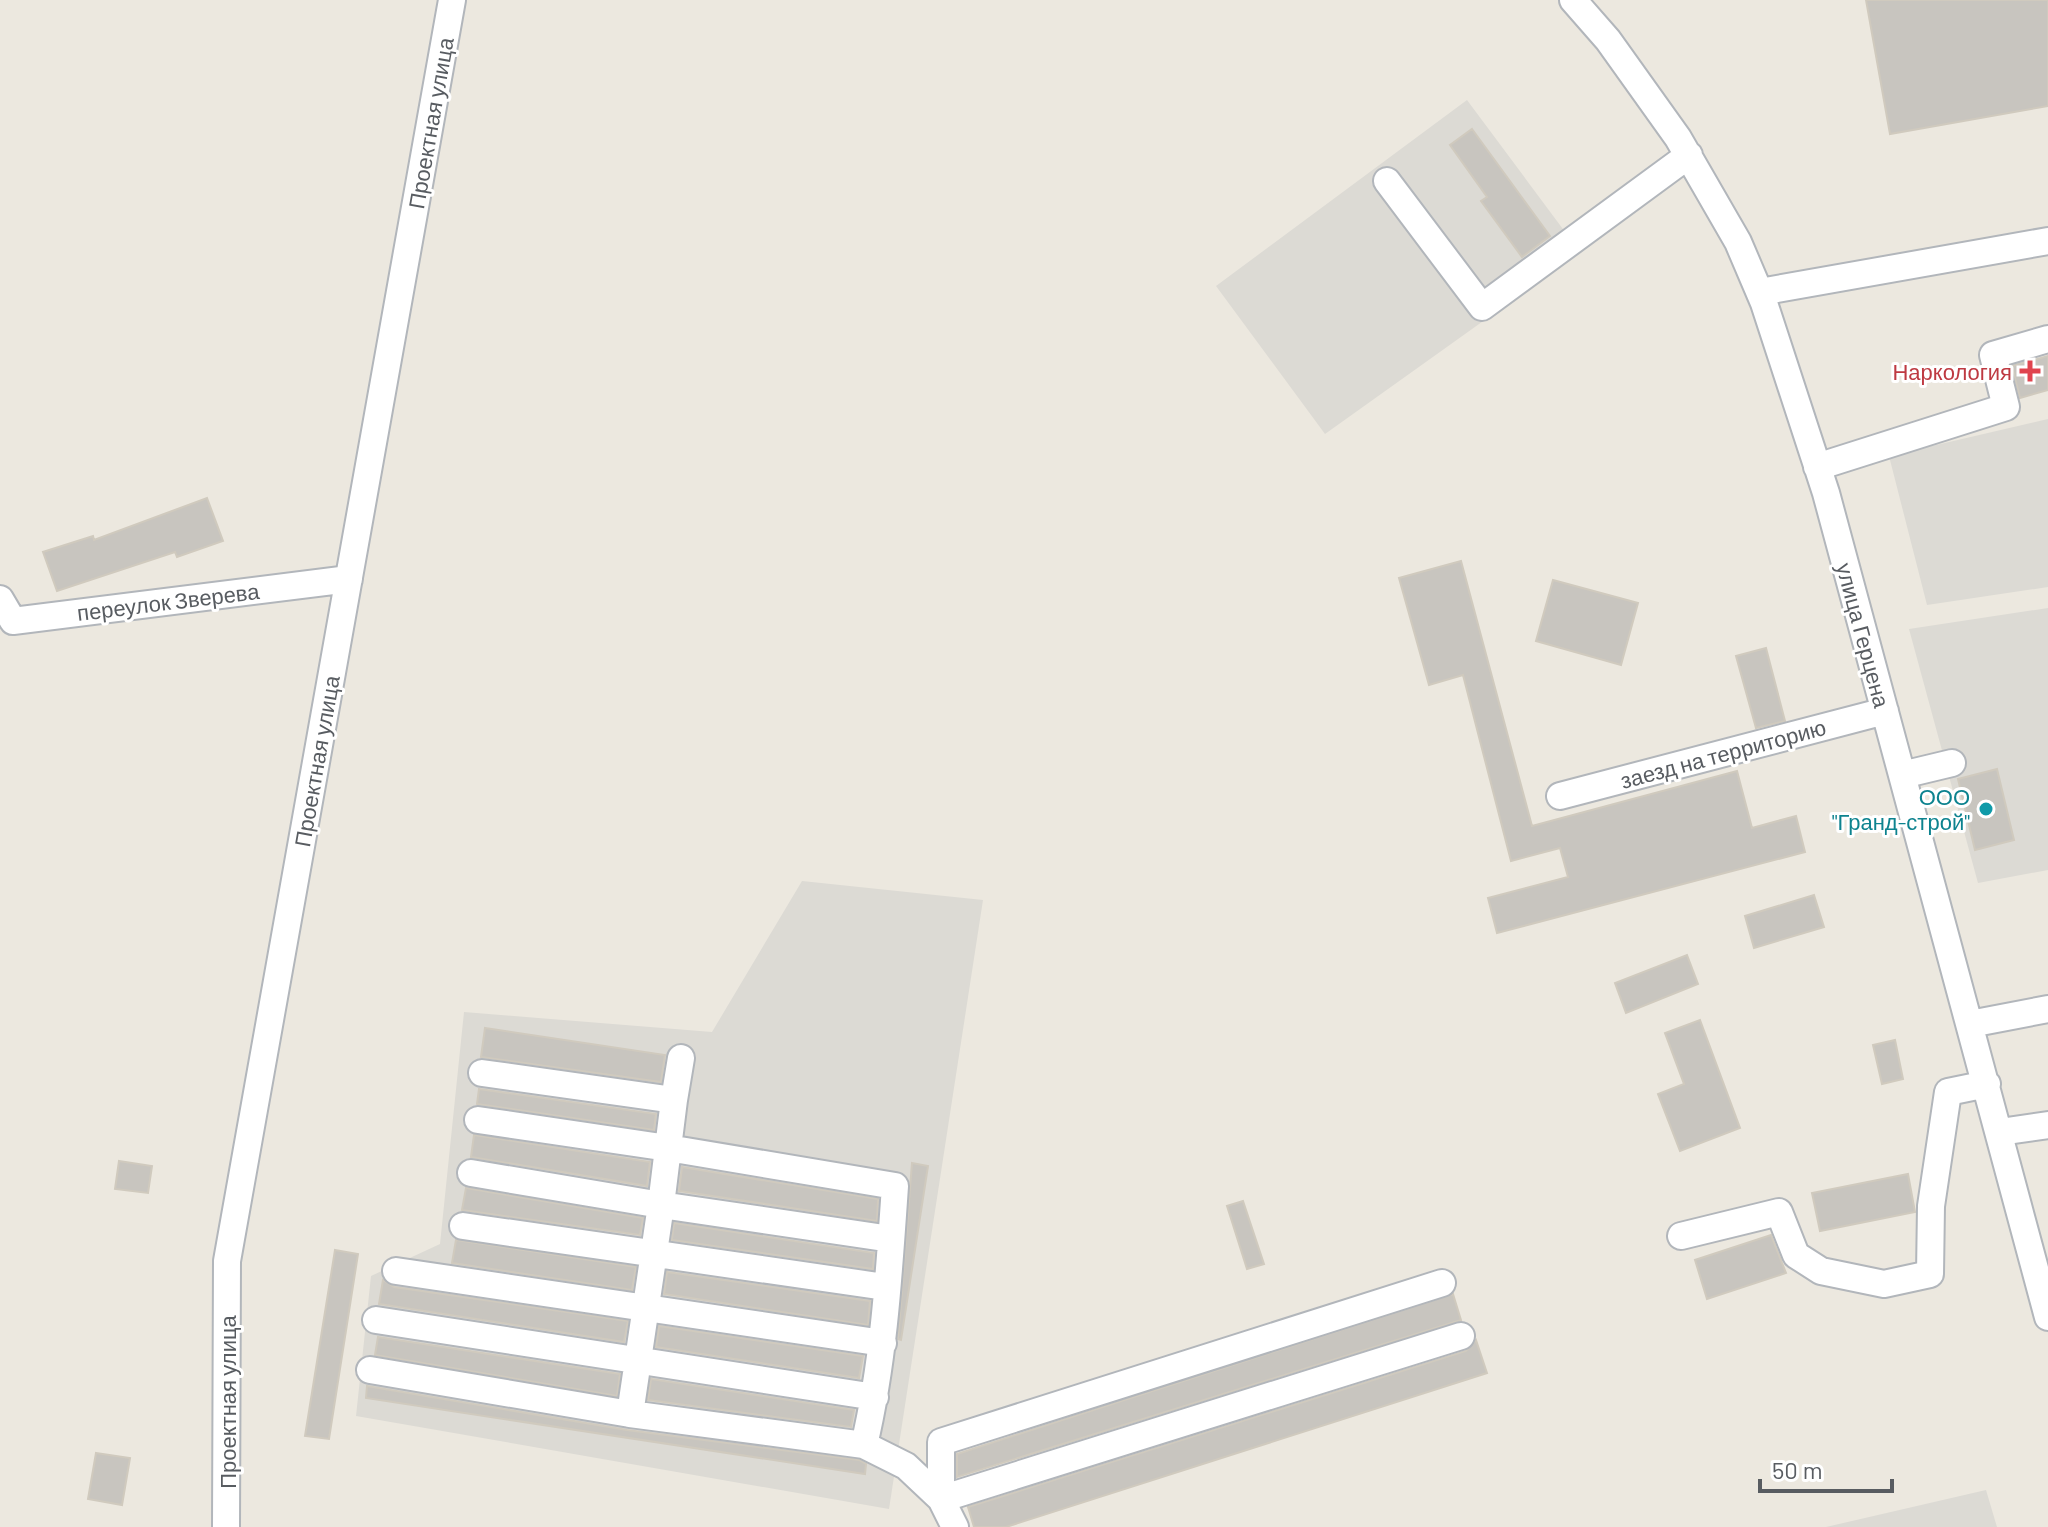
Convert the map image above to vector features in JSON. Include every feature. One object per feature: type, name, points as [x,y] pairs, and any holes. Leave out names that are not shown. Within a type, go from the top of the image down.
[{"type":"street","name":"Проектная улица","points":[[226,1527],[227,1261],[452,0]]},
{"type":"street","name":"улица Герцена","points":[[1573,0],[1608,40],[1689,155],[1738,242],[1760,292],[1817,467],[2048,1317]]},
{"type":"street","points":[[1387,181],[1482,307],[1689,155]]},
{"type":"street","points":[[1760,292],[2048,241]]},
{"type":"street","points":[[1817,467],[2006,407],[1993,355],[2048,339]]},
{"type":"street","name":"переулок Зверева","points":[[2,607],[13,621],[349,579]]},
{"type":"street","name":"заезд на территорию","points":[[1560,796],[1885,711]]},
{"type":"street","points":[[1902,775],[1952,763]]},
{"type":"street","points":[[1970,1024],[2048,1009]]},
{"type":"street","points":[[630,1414],[681,1058]]},
{"type":"street","points":[[482,1073],[674,1100]]},
{"type":"street","points":[[1681,1236],[1779,1212],[1796,1255],[1821,1271],[1884,1284],[1930,1274],[1931,1206],[1948,1092],[1987,1084]]},
{"type":"street","points":[[478,1120],[895,1186],[883,1343],[864,1445]]},
{"type":"street","points":[[2000,1132],[2048,1125]]},
{"type":"street","points":[[471,1173],[891,1239]]},
{"type":"street","points":[[463,1226],[885,1287]]},
{"type":"street","points":[[396,1271],[883,1343]]},
{"type":"street","points":[[941,1499],[941,1442],[1442,1283]]},
{"type":"street","points":[[376,1320],[875,1397]]},
{"type":"street","points":[[941,1499],[1461,1336]]},
{"type":"street","points":[[370,1370],[630,1414],[864,1445],[906,1466],[941,1499],[955,1527]]},
{"type":"shaded area","points":[[1467,100],[1580,252],[1325,434],[1216,286]]},
{"type":"shaded area","points":[[2048,419],[2048,587],[1927,605],[1889,456]]},
{"type":"shaded area","points":[[2048,608],[2048,870],[1978,883],[1909,629]]},
{"type":"shaded area","points":[[802,881],[983,900],[889,1509],[356,1416],[371,1276],[440,1244],[464,1012],[712,1032]]},
{"type":"shaded area","points":[[1986,1490],[1997,1527],[1826,1527]]},
{"type":"building","points":[[1866,0],[2048,0],[2048,106],[1890,134]]},
{"type":"building","points":[[1472,129],[1550,236],[1522,257],[1481,201],[1487,197],[1450,145]]},
{"type":"building","points":[[2048,356],[2048,390],[2020,398],[2012,366]]},
{"type":"building","points":[[207,498],[223,541],[177,557],[175,552],[57,591],[43,552],[93,536],[94,540]]},
{"type":"building","points":[[1461,561],[1532,826],[1737,771],[1752,828],[1796,816],[1805,852],[1497,933],[1488,898],[1568,877],[1560,848],[1511,861],[1463,675],[1429,685],[1399,578]]},
{"type":"building","points":[[1553,580],[1638,603],[1621,665],[1536,641]]},
{"type":"building","points":[[1766,648],[1785,721],[1756,728],[1736,656]]},
{"type":"building","name":"ООО \"Гранд-строй\"","points":[[1997,769],[2014,840],[1975,850],[1958,779]]},
{"type":"building","points":[[1814,895],[1824,927],[1754,948],[1745,916]]},
{"type":"building","points":[[1687,955],[1698,984],[1626,1013],[1615,983]]},
{"type":"building","points":[[1700,1020],[1740,1128],[1680,1151],[1658,1094],[1684,1084],[1665,1033]]},
{"type":"building","points":[[485,1028],[665,1055],[661,1082],[481,1057]]},
{"type":"building","points":[[1895,1040],[1903,1079],[1882,1084],[1873,1045]]},
{"type":"building","points":[[479,1089],[656,1114],[654,1130],[477,1104]]},
{"type":"building","points":[[474,1135],[650,1162],[647,1186],[471,1157]]},
{"type":"building","points":[[119,1161],[152,1166],[148,1193],[115,1189]]},
{"type":"building","points":[[912,1163],[928,1166],[901,1340],[898,1339]]},
{"type":"building","points":[[682,1167],[878,1199],[877,1221],[679,1191]]},
{"type":"building","points":[[1908,1174],[1915,1212],[1820,1231],[1812,1193]]},
{"type":"building","points":[[466,1188],[643,1218],[640,1235],[462,1210]]},
{"type":"building","points":[[1243,1201],[1264,1264],[1247,1269],[1227,1206]]},
{"type":"building","points":[[674,1223],[874,1253],[873,1269],[672,1240]]},
{"type":"building","points":[[1771,1235],[1786,1273],[1707,1299],[1695,1260]]},
{"type":"building","points":[[456,1240],[636,1267],[632,1290],[452,1263]]},
{"type":"building","points":[[335,1250],[358,1254],[329,1439],[305,1436]]},
{"type":"building","points":[[667,1272],[870,1301],[868,1325],[664,1294]]},
{"type":"building","points":[[383,1280],[394,1287],[628,1321],[624,1342],[379,1304]]},
{"type":"building","points":[[1453,1294],[1461,1320],[957,1477],[957,1454]]},
{"type":"building","points":[[659,1326],[863,1356],[859,1378],[656,1347]]},
{"type":"building","points":[[378,1337],[620,1374],[617,1396],[375,1355]]},
{"type":"building","points":[[1476,1340],[1487,1373],[1006,1527],[974,1527],[968,1507],[1466,1351]]},
{"type":"building","points":[[651,1379],[854,1410],[851,1427],[648,1400]]},
{"type":"building","points":[[367,1386],[627,1430],[859,1460],[866,1464],[865,1474],[366,1398]]},
{"type":"building","points":[[96,1453],[130,1458],[122,1505],[88,1499]]},
{"type":"place","name":"Наркология","points":[[2030,371]]},
{"type":"place","name":"ООО \"Гранд-строй\"","points":[[1986,809]]}]
